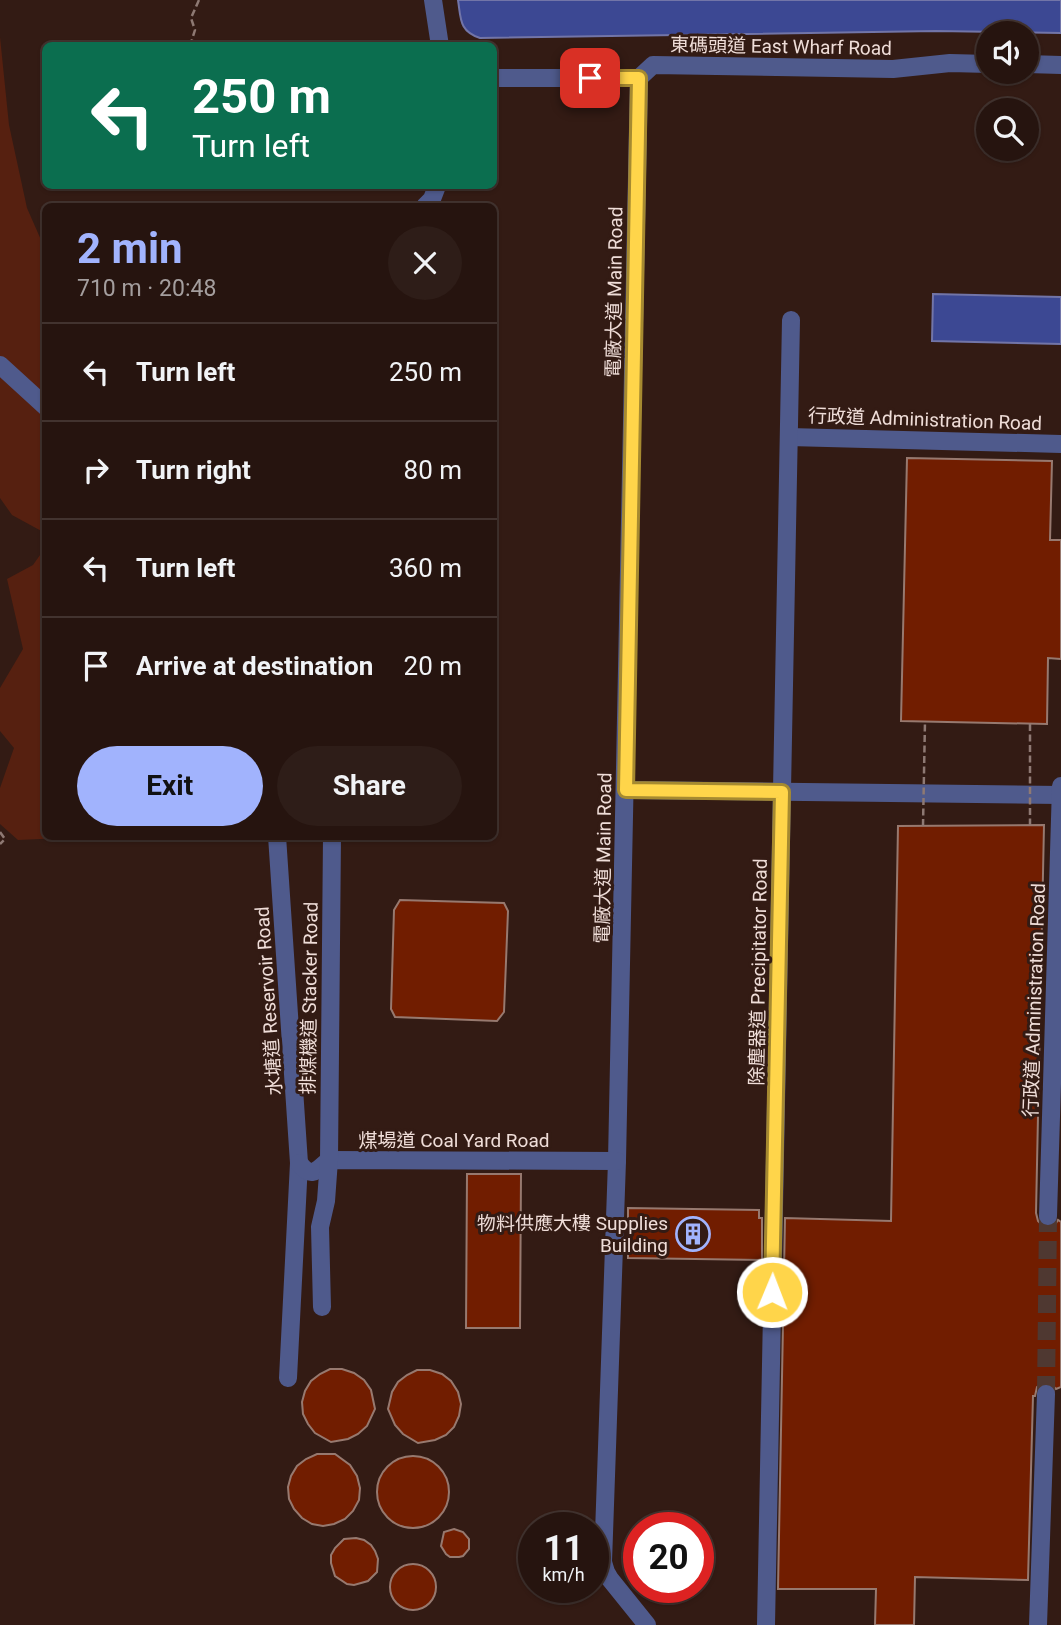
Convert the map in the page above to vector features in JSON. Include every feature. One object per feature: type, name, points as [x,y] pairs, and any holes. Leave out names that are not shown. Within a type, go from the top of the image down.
[{"type":"lane","points":[[433,0],[439,42]]},
{"type":"lane","name":"東碼頭道 East Wharf Road","points":[[497,78],[639,78],[653,65],[893,69],[950,63],[976,64]]},
{"type":"lane","points":[[1039,64],[1061,65]]},
{"type":"lane","name":"電廠大道 Main Road","points":[[639,78],[626,790],[603,1562],[610,1579],[647,1625]]},
{"type":"lane","name":"除塵器道 Precipitator Road","points":[[766,1625],[791,320]]},
{"type":"lane","points":[[0,365],[42,403]]},
{"type":"lane","name":"行政道 Administration Road","points":[[789,437],[1061,444]]},
{"type":"lane","name":"行政道 Administration Road","points":[[1048,1216],[1061,786]]},
{"type":"lane","points":[[626,790],[1061,795]]},
{"type":"lane","name":"水塘道 Reservoir Road","points":[[277,840],[299,1163],[288,1378]]},
{"type":"lane","name":"排煤機道 Stacker Road","points":[[322,1307],[320,1227],[326,1201],[328,1160],[332,840]]},
{"type":"lane","name":"煤場道 Coal Yard Road","points":[[299,1163],[304,1170],[311,1173],[328,1160],[617,1161]]},
{"type":"lane","points":[[1038,1625],[1046,1394]]},
{"type":"path","points":[[191,42],[195,30],[191,18],[199,0]]},
{"type":"path","points":[[923,826],[925,721]]},
{"type":"path","points":[[1030,724],[1030,825]]},
{"type":"path","points":[[0,832],[5,839],[0,844]]},
{"type":"shaded area","points":[[0,37],[9,125],[27,208],[42,242],[42,531],[12,515],[0,498]]},
{"type":"shaded area","points":[[42,552],[42,839],[18,840],[0,824],[0,788],[14,748],[0,731],[0,688],[23,649],[7,579],[33,565]]},
{"type":"water","points":[[458,0],[1061,0],[1061,33],[1039,33],[1039,21],[976,21],[976,32],[480,38],[468,32],[461,19]]},
{"type":"water","points":[[933,294],[1061,297],[1061,344],[932,341]]},
{"type":"building","points":[[907,458],[1052,461],[1050,540],[1061,540],[1061,659],[1048,658],[1047,724],[901,721]]},
{"type":"building","points":[[1044,825],[1036,1213],[1043,1226],[1054,1226],[1058,1220],[1061,1222],[1061,1387],[1056,1389],[1051,1384],[1041,1384],[1033,1396],[1028,1580],[915,1577],[914,1625],[875,1625],[876,1589],[778,1589],[785,1218],[891,1221],[898,826]]},
{"type":"building","points":[[400,900],[504,903],[508,911],[504,1012],[497,1021],[395,1017],[391,1009],[394,910]]},
{"type":"building","points":[[467,1174],[521,1174],[520,1328],[466,1328]]},
{"type":"building","name":"物料供應大樓 Supplies Building","points":[[628,1208],[759,1210],[759,1218],[762,1218],[762,1260],[628,1258]]},
{"type":"building","points":[[330,1369],[342,1369],[364,1380],[371,1390],[375,1409],[367,1426],[358,1434],[331,1442],[315,1433],[308,1424],[303,1414],[302,1402],[311,1381]]},
{"type":"building","points":[[417,1370],[442,1374],[458,1392],[461,1404],[454,1427],[446,1435],[418,1443],[403,1434],[395,1425],[388,1409],[392,1392],[398,1382]]},
{"type":"building","points":[[317,1454],[335,1454],[350,1465],[360,1488],[359,1500],[353,1511],[345,1519],[323,1526],[302,1518],[289,1499],[288,1487],[297,1466]]},
{"type":"building","points":[[413,1456],[433,1462],[443,1472],[449,1492],[443,1512],[433,1522],[413,1528],[393,1522],[383,1512],[377,1492],[383,1472],[393,1462]]},
{"type":"building","points":[[454,1529],[463,1532],[469,1539],[469,1549],[463,1556],[450,1557],[441,1546],[444,1532]]},
{"type":"building","points":[[356,1538],[371,1545],[378,1559],[377,1572],[368,1581],[354,1585],[335,1576],[331,1555],[344,1539]]},
{"type":"building","points":[[413,1564],[430,1570],[436,1587],[430,1604],[413,1610],[396,1604],[390,1587],[396,1570]]},
{"type":"tunnel","points":[[1046,1394],[1048,1216]]},
{"type":"place","name":"物料供應大樓 Supplies Building","points":[[693,1234]]},
{"type":"route","points":[[590,78],[639,78],[626,790],[782,792],[772,1292]]}]
